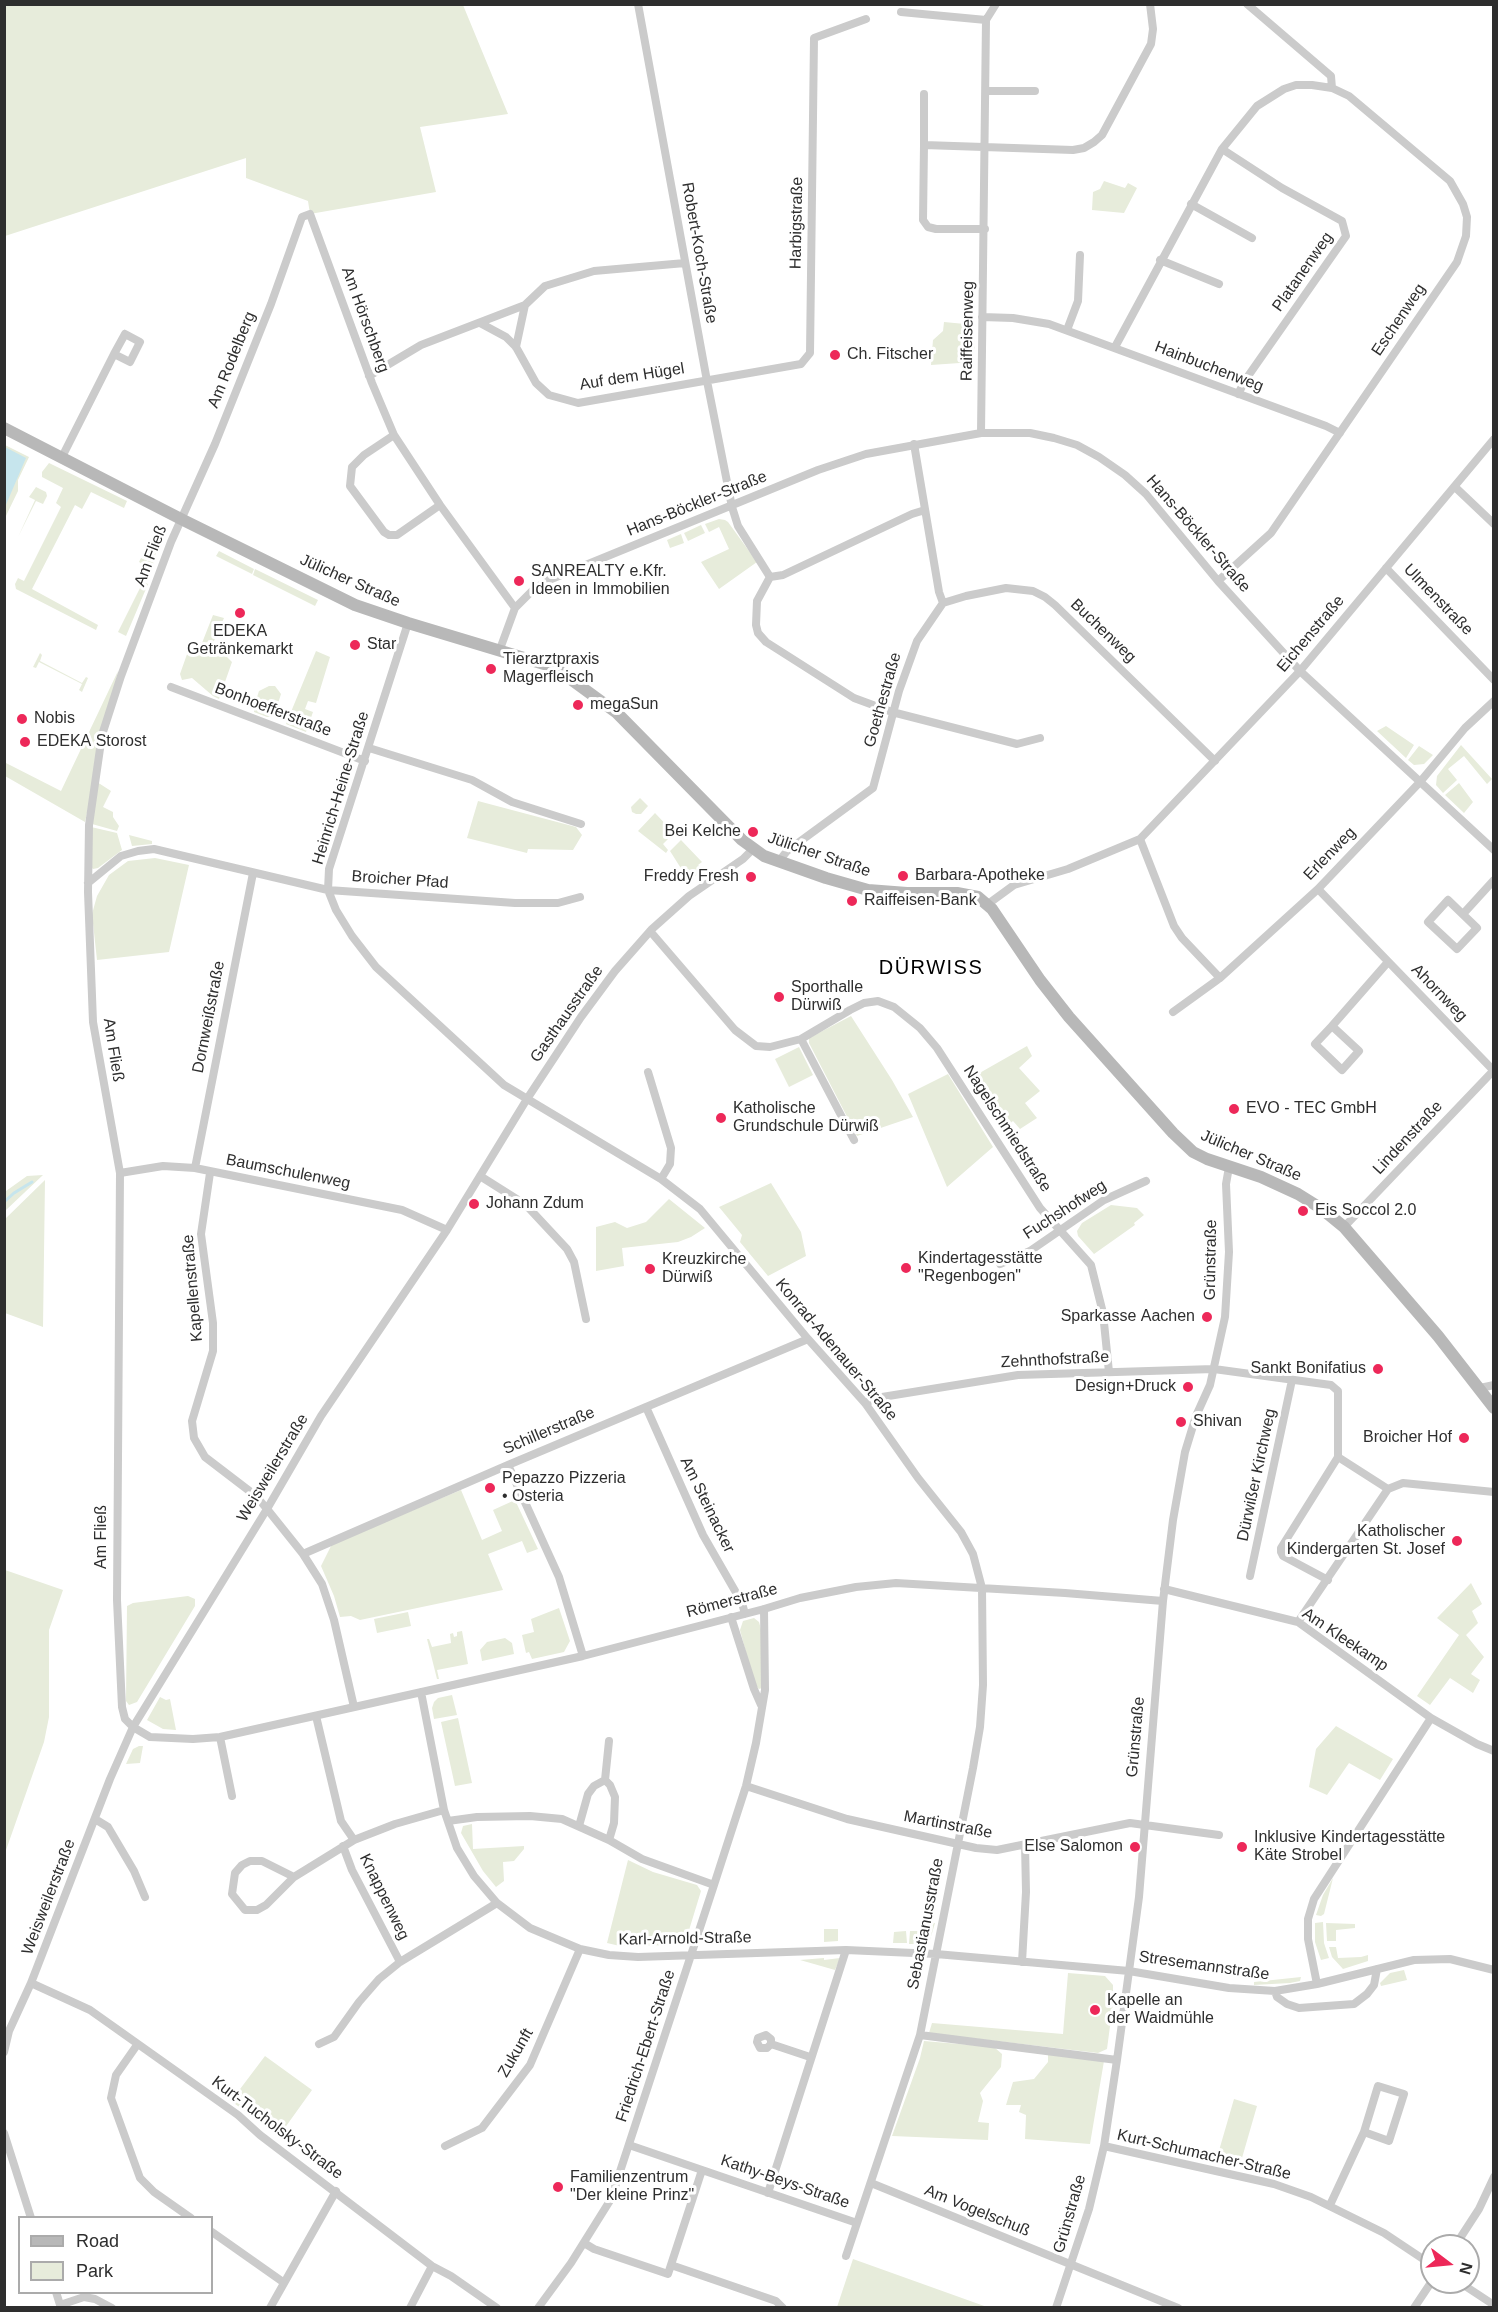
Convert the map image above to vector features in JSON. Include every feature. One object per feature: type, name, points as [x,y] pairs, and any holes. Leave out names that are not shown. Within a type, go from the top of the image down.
[{"type":"street","name":"Robert-Koch-Straße","points":[[638,4],[706,381],[732,507]]},
{"type":"street","points":[[901,12],[987,20],[996,4]]},
{"type":"street","points":[[924,145],[1073,150],[1084,148],[1094,142],[1102,135],[1151,44],[1153,29],[1150,4]]},
{"type":"street","name":"Eschenweg","points":[[1247,4],[1331,76],[1332,88]]},
{"type":"street","name":"Harbigstraße","points":[[706,381],[801,364],[810,353],[814,38],[866,19]]},
{"type":"street","name":"Raiffeisenweg","points":[[981,433],[987,20]]},
{"type":"street","name":"Eschenweg","points":[[1115,347],[1222,149],[1257,106],[1276,93],[1296,85],[1312,84],[1332,88],[1349,96],[1450,181],[1463,204],[1467,217],[1466,236],[1457,262],[1270,532],[1218,581]]},
{"type":"street","points":[[986,91],[1035,91]]},
{"type":"street","points":[[924,94],[923,220],[928,227],[936,229],[985,229]]},
{"type":"street","name":"Platanenweg","points":[[1222,149],[1282,188],[1342,221],[1346,236],[1246,379],[1238,394]]},
{"type":"street","points":[[1191,204],[1252,238]]},
{"type":"street","name":"Am Hörschberg","points":[[310,214],[369,376],[394,435],[440,505],[515,608]]},
{"type":"street","name":"Am Rodelberg","points":[[181,519],[215,444],[302,217],[310,214]]},
{"type":"street","points":[[1067,330],[1078,301],[1080,255]]},
{"type":"street","points":[[1160,260],[1219,284]]},
{"type":"street","points":[[369,376],[421,345],[525,305],[545,286],[594,271],[685,263]]},
{"type":"street","points":[[516,347],[525,305]]},
{"type":"street","name":"Hainbuchenweg","points":[[982,317],[1039,321],[1067,330],[1340,433]]},
{"type":"street","name":"Auf dem Hügel","points":[[480,323],[506,338],[516,347],[536,383],[549,395],[578,402],[706,381]]},
{"type":"street","points":[[62,457],[114,354]]},
{"type":"street","name":"Jülicher Straße","points":[[4,428],[355,605],[554,667],[608,706],[753,849],[826,878],[868,890],[957,893],[978,897],[988,904],[1040,980],[1069,1017],[1173,1133],[1194,1152],[1280,1184],[1322,1209],[1344,1227],[1374,1260],[1494,1408]]},
{"type":"street","name":"Hans-Böckler-Straße","points":[[500,649],[515,608],[534,590],[549,580],[818,470],[866,454],[914,444],[981,433],[1030,433],[1077,445],[1125,475],[1146,494],[1218,581],[1300,671],[1494,850]]},
{"type":"street","points":[[394,435],[364,455],[352,467],[350,486],[384,532],[389,535],[397,536],[440,505]]},
{"type":"street","name":"Eichenstraße","points":[[988,904],[1014,885],[1068,869],[1140,839],[1300,671],[1494,439]]},
{"type":"street","points":[[914,444],[924,510],[943,603]]},
{"type":"street","points":[[1455,487],[1494,524]]},
{"type":"street","points":[[732,507],[738,526],[770,577]]},
{"type":"street","points":[[770,577],[783,575],[924,510]]},
{"type":"street","name":"Am Fließ","points":[[133,1727],[125,1719],[122,1707],[117,1600],[120,1173],[93,1022],[88,883],[89,825],[103,729],[181,519]]},
{"type":"street","name":"Ulmenstraße","points":[[1386,568],[1494,680]]},
{"type":"street","points":[[770,577],[760,594],[756,613],[758,633],[766,642],[855,698],[892,712],[1017,744],[1040,738]]},
{"type":"street","name":"Buchenweg","points":[[943,603],[1006,588],[1033,591],[1045,597],[1215,761]]},
{"type":"street","name":"Goethestraße","points":[[779,861],[787,851],[873,788],[892,712],[917,641],[943,603]]},
{"type":"street","name":"Heinrich-Heine-Straße","points":[[408,623],[329,869],[328,890],[336,910],[352,936],[376,967],[504,1085],[527,1099]]},
{"type":"street","name":"Bonhoefferstraße","points":[[171,687],[365,761]]},
{"type":"street","name":"Erlenweg","points":[[1173,1012],[1220,978],[1318,889],[1419,782],[1465,728],[1494,701]]},
{"type":"street","points":[[369,748],[472,780],[512,802],[581,824]]},
{"type":"street","points":[[1140,839],[1174,926],[1182,938],[1220,978]]},
{"type":"street","name":"Broicher Pfad","points":[[88,883],[121,856],[154,849],[328,890],[515,903],[558,903],[580,897]]},
{"type":"street","name":"Gasthausstraße","points":[[447,1230],[527,1099],[581,1017],[615,971],[650,931],[689,896],[743,859],[753,849]]},
{"type":"street","name":"Dornweißstraße","points":[[195,1168],[253,873]]},
{"type":"street","points":[[1463,914],[1494,880]]},
{"type":"street","name":"Ahornweg","points":[[1318,889],[1493,1070]]},
{"type":"street","points":[[1448,900],[1463,914],[1477,928],[1457,949],[1428,922],[1448,900]]},
{"type":"street","name":"Nagelschmiedstraße","points":[[650,931],[705,998],[744,1039],[756,1046],[770,1047],[801,1039],[864,1003],[878,1001],[894,1007],[920,1028],[938,1048],[1040,1208],[1091,1265],[1105,1324],[1109,1372]]},
{"type":"street","name":"Ahornweg","points":[[1332,1026],[1359,1051],[1342,1070],[1316,1044],[1388,962]]},
{"type":"street","points":[[801,1039],[854,1140]]},
{"type":"street","name":"Lindenstraße","points":[[1344,1227],[1493,1070]]},
{"type":"street","points":[[648,1072],[671,1148],[670,1164],[661,1179]]},
{"type":"street","name":"Konrad-Adenauer-Straße","points":[[527,1099],[661,1179],[700,1209],[808,1339],[865,1403],[918,1478],[961,1532],[973,1554],[982,1588]]},
{"type":"street","name":"Baumschulenweg","points":[[120,1173],[163,1166],[195,1168],[210,1173],[402,1210],[447,1230]]},
{"type":"street","name":"Grünstraße","points":[[1056,2307],[1089,2209],[1104,2146],[1118,2060],[1139,1897],[1164,1588],[1185,1452],[1214,1369],[1222,1336],[1228,1289],[1226,1184],[1230,1167]]},
{"type":"street","name":"Kapellenstraße","points":[[210,1173],[201,1234],[213,1323],[213,1351],[192,1421],[194,1438],[205,1457],[256,1496],[303,1554],[322,1584],[331,1611],[354,1707]]},
{"type":"street","points":[[480,1176],[526,1205],[567,1249],[574,1262],[586,1319]]},
{"type":"street","name":"Fuchshofweg","points":[[1000,1264],[1030,1251],[1104,1200],[1146,1181]]},
{"type":"street","name":"Weisweilerstraße","points":[[4,2052],[9,2031],[32,1983],[133,1727],[267,1509],[321,1416],[447,1230]]},
{"type":"street","name":"Schillerstraße","points":[[303,1554],[507,1465],[808,1339]]},
{"type":"street","points":[[1214,1369],[1331,1385],[1338,1391],[1338,1457],[1281,1548],[1283,1556],[1328,1580]]},
{"type":"street","name":"Zehnthofstraße","points":[[865,1403],[876,1398],[1018,1375],[1214,1369]]},
{"type":"street","name":"Dürwißer Kirchweg","points":[[1250,1576],[1292,1380]]},
{"type":"street","points":[[1480,1388],[1494,1385]]},
{"type":"street","name":"Am Steinacker","points":[[646,1407],[703,1535],[742,1603],[745,1614]]},
{"type":"street","points":[[1338,1457],[1388,1489]]},
{"type":"street","points":[[507,1465],[559,1577],[583,1656]]},
{"type":"street","points":[[1298,1622],[1388,1489],[1403,1483],[1494,1492]]},
{"type":"street","name":"Römerstraße","points":[[133,1727],[150,1737],[220,1737],[583,1656],[811,1595],[856,1587],[896,1583],[1163,1601]]},
{"type":"street","name":"Sebastianusstraße","points":[[846,2256],[920,2035],[980,1727],[983,1685],[982,1588]]},
{"type":"street","name":"Am Kleekamp","points":[[1164,1588],[1298,1622],[1431,1718],[1494,1751]]},
{"type":"street","name":"Friedrich-Ebert-Straße","points":[[538,2307],[559,2280],[611,2199],[692,1954],[746,1786],[756,1743],[765,1690],[764,1609]]},
{"type":"street","points":[[731,1617],[754,1689],[762,1705]]},
{"type":"street","name":"Karl-Arnold-Straße","points":[[421,1692],[444,1810],[457,1848],[474,1876],[497,1903],[530,1928],[580,1949],[609,1955],[638,1957],[846,1950],[936,1954],[1022,1962]]},
{"type":"street","points":[[316,1716],[341,1821],[354,1840]]},
{"type":"street","points":[[1317,1984],[1308,1939],[1308,1919],[1314,1899],[1431,1718]]},
{"type":"street","points":[[220,1737],[232,1796]]},
{"type":"street","points":[[605,1780],[609,1741]]},
{"type":"street","points":[[579,1826],[588,1794],[594,1786],[605,1780]]},
{"type":"street","points":[[605,1780],[615,1797],[614,1823],[609,1840]]},
{"type":"street","name":"Martinstraße","points":[[746,1786],[847,1819],[957,1845],[997,1850],[1130,1823],[1219,1835]]},
{"type":"street","name":"Knappenweg","points":[[294,1877],[261,1861],[250,1861],[242,1865],[236,1873],[231,1894],[245,1910],[257,1910],[266,1905],[294,1877],[354,1840],[395,1824],[444,1810]]},
{"type":"street","points":[[448,1821],[477,1817],[530,1816],[562,1819],[609,1840],[642,1859],[714,1885]]},
{"type":"street","points":[[95,1819],[108,1827],[134,1871],[145,1897]]},
{"type":"street","points":[[1022,1962],[1026,1892],[1025,1844]]},
{"type":"street","name":"Knappenweg","points":[[343,1846],[352,1870],[400,1962]]},
{"type":"street","points":[[319,2044],[334,2037],[372,1987],[400,1962],[497,1903]]},
{"type":"street","name":"Zukunft","points":[[445,2146],[482,2128],[530,2065],[580,1949]]},
{"type":"street","points":[[768,2193],[846,1950]]},
{"type":"street","name":"Stresemannstraße","points":[[1022,1962],[1129,1971],[1229,1988],[1275,1991],[1317,1984],[1414,1960],[1450,1959],[1494,1970]]},
{"type":"street","name":"Stresemannstraße","points":[[1275,1991],[1277,1997],[1299,2008],[1354,2004],[1374,1985],[1377,1969]]},
{"type":"street","name":"Kurt-Tucholsky-Straße","points":[[32,1983],[90,2010],[238,2115],[260,2135],[432,2266],[497,2307]]},
{"type":"street","points":[[920,2035],[1118,2060]]},
{"type":"street","points":[[137,2044],[116,2075],[111,2097],[140,2178],[154,2192],[190,2216]]},
{"type":"street","points":[[771,2044],[810,2057]]},
{"type":"street","points":[[1330,2205],[1364,2132],[1378,2086],[1404,2094],[1389,2141],[1364,2132]]},
{"type":"street","points":[[4,2133],[31,2216]]},
{"type":"street","name":"Kathy-Beys-Straße","points":[[629,2145],[857,2223]]},
{"type":"street","name":"Kurt-Schumacher-Straße","points":[[1104,2146],[1274,2184],[1330,2205],[1384,2233],[1420,2257]]},
{"type":"street","name":"Kathy-Beys-Straße","points":[[669,2270],[702,2170]]},
{"type":"street","points":[[1463,2234],[1479,2209],[1494,2177]]},
{"type":"street","name":"Am Vogelschuß","points":[[871,2183],[1071,2266],[1178,2307]]},
{"type":"street","points":[[270,2307],[336,2191]]},
{"type":"street","points":[[213,2233],[283,2282]]},
{"type":"street","points":[[584,2243],[594,2249],[776,2301],[783,2307]]},
{"type":"street","points":[[410,2307],[432,2266]]},
{"type":"street","points":[[1414,2307],[1423,2294]]},
{"type":"street","points":[[1477,2294],[1494,2305]]},
{"type":"street","points":[[60,2306],[83,2295],[112,2307]]},
{"type":"green space","points":[[4,5],[463,5],[508,114],[420,127],[436,192],[310,214],[308,201],[246,178],[246,158],[5,236]]},
{"type":"green space","points":[[1104,181],[1125,188],[1128,183],[1137,188],[1124,213],[1092,210],[1093,192],[1100,189]]},
{"type":"green space","points":[[944,322],[965,324],[972,328],[975,338],[974,362],[931,365],[933,340],[943,331]]},
{"type":"green space","points":[[5,445],[29,457],[18,480],[18,491],[5,518]]},
{"type":"green space","points":[[49,463],[127,501],[124,508],[91,492],[82,509],[75,505],[32,589],[98,625],[96,630],[16,589],[15,584],[18,578],[24,581],[61,507],[56,503],[63,488],[42,477],[42,472]]},
{"type":"green space","points":[[36,487],[46,492],[47,496],[43,504],[36,501],[18,537],[35,500],[29,497]]},
{"type":"green space","points":[[719,519],[728,522],[757,562],[719,589],[701,562],[729,549],[719,527],[709,532],[705,524]]},
{"type":"green space","points":[[701,525],[705,533],[688,541],[684,533]]},
{"type":"green space","points":[[681,534],[684,543],[670,548],[667,540]]},
{"type":"green space","points":[[152,536],[159,539],[152,569],[139,562],[141,558],[148,561],[156,544],[150,540]]},
{"type":"green space","points":[[219,551],[254,569],[252,574],[216,556]]},
{"type":"green space","points":[[255,569],[318,600],[315,606],[253,575]]},
{"type":"green space","points":[[136,579],[148,584],[126,636],[118,632],[141,586],[134,582]]},
{"type":"green space","points":[[213,615],[224,618],[210,650],[227,657],[232,662],[219,699],[192,678],[182,680],[180,674],[192,640],[202,643]]},
{"type":"green space","points":[[316,651],[330,657],[316,703],[308,701],[305,709],[313,712],[306,732],[286,724]]},
{"type":"green space","points":[[40,653],[42,655],[40,661],[82,683],[86,677],[88,678],[82,692],[79,690],[82,684],[39,662],[36,668],[33,667]]},
{"type":"green space","points":[[118,671],[85,822],[5,776],[4,762],[61,791]]},
{"type":"green space","points":[[275,686],[281,694],[274,716],[267,717],[254,712],[254,706],[259,691]]},
{"type":"green space","points":[[1386,726],[1414,745],[1406,758],[1377,731]]},
{"type":"green space","points":[[1461,745],[1492,779],[1487,784],[1464,756],[1448,769],[1457,780],[1443,793],[1436,785],[1437,776]]},
{"type":"green space","points":[[1419,746],[1433,755],[1424,764],[1414,765],[1408,760]]},
{"type":"green space","points":[[97,782],[111,791],[103,807],[113,812],[113,817],[119,826],[117,831],[92,824]]},
{"type":"green space","points":[[1459,783],[1473,802],[1464,813],[1445,795]]},
{"type":"green space","points":[[640,798],[648,806],[641,814],[636,814],[632,812],[631,807]]},
{"type":"green space","points":[[478,801],[576,827],[582,835],[573,850],[528,849],[527,853],[467,838]]},
{"type":"green space","points":[[655,813],[674,833],[663,844],[668,850],[666,853],[638,831]]},
{"type":"green space","points":[[91,827],[117,833],[122,850],[98,868],[93,869],[90,866]]},
{"type":"green space","points":[[129,835],[152,841],[152,844],[132,846]]},
{"type":"green space","points":[[681,840],[702,862],[698,865],[703,870],[689,881],[670,851]]},
{"type":"green space","points":[[155,858],[189,865],[169,952],[97,960],[92,914],[97,896],[109,875],[128,861]]},
{"type":"green space","points":[[851,1016],[913,1117],[857,1136],[809,1043],[809,1038]]},
{"type":"green space","points":[[1027,1046],[1032,1056],[1019,1068],[1040,1091],[1025,1103],[1037,1118],[1020,1129],[1013,1121],[1001,1131],[969,1079]]},
{"type":"green space","points":[[799,1047],[813,1075],[789,1087],[775,1059]]},
{"type":"green space","points":[[948,1074],[993,1147],[947,1187],[908,1094]]},
{"type":"green space","points":[[43,1175],[5,1211],[6,1191],[27,1176]]},
{"type":"green space","points":[[45,1180],[43,1327],[5,1313],[4,1220]]},
{"type":"green space","points":[[771,1183],[801,1232],[806,1256],[768,1276],[740,1242],[742,1235],[719,1207]]},
{"type":"green space","points":[[669,1199],[705,1228],[678,1242],[622,1248],[624,1266],[596,1271],[596,1227],[615,1222],[627,1228],[646,1222]]},
{"type":"green space","points":[[1111,1205],[1137,1208],[1144,1215],[1134,1223],[1135,1225],[1094,1254],[1078,1236],[1077,1231],[1082,1223]]},
{"type":"green space","points":[[461,1490],[482,1540],[502,1531],[493,1510],[515,1500],[538,1549],[527,1553],[522,1541],[488,1554],[503,1590],[360,1620],[351,1616],[340,1617],[321,1566],[332,1544]]},
{"type":"green space","points":[[5,1570],[63,1590],[49,1630],[49,1717],[44,1742],[5,1853]]},
{"type":"green space","points":[[1471,1583],[1482,1604],[1472,1611],[1478,1623],[1466,1635],[1484,1657],[1471,1674],[1480,1680],[1473,1693],[1450,1678],[1430,1705],[1417,1696],[1459,1635],[1437,1618]]},
{"type":"green space","points":[[188,1596],[195,1599],[195,1606],[137,1702],[129,1705],[126,1701],[127,1606],[133,1603]]},
{"type":"green space","points":[[559,1608],[570,1641],[564,1652],[532,1659],[529,1652],[526,1653],[522,1635],[534,1632],[531,1619]]},
{"type":"green space","points":[[408,1612],[411,1626],[377,1633],[374,1619]]},
{"type":"green space","points":[[754,1618],[759,1622],[762,1633],[762,1688],[759,1689],[755,1686],[740,1630],[743,1621]]},
{"type":"green space","points":[[462,1631],[468,1664],[437,1670],[439,1679],[437,1679],[427,1639],[432,1647],[451,1643],[450,1634],[453,1633],[454,1637],[457,1636],[457,1632]]},
{"type":"green space","points":[[505,1638],[512,1643],[514,1654],[482,1661],[480,1650],[487,1642]]},
{"type":"green space","points":[[452,1695],[457,1715],[434,1719],[432,1708],[434,1702],[438,1698]]},
{"type":"green space","points":[[160,1697],[170,1699],[176,1730],[163,1729],[147,1720]]},
{"type":"green space","points":[[458,1718],[472,1783],[455,1786],[441,1722]]},
{"type":"green space","points":[[1336,1726],[1393,1759],[1380,1780],[1349,1763],[1327,1795],[1309,1787],[1316,1749]]},
{"type":"green space","points":[[143,1746],[140,1763],[126,1764],[133,1749]]},
{"type":"green space","points":[[472,1824],[473,1849],[524,1846],[514,1861],[503,1862],[504,1881],[496,1887],[483,1871],[461,1833],[463,1826]]},
{"type":"green space","points":[[628,1860],[653,1872],[697,1885],[701,1891],[686,1940],[677,1945],[620,1946],[607,1943]]},
{"type":"green space","points":[[1333,1878],[1324,1914],[1316,1915],[1323,1895]]},
{"type":"green space","points":[[925,1922],[935,1923],[930,1940],[924,1944],[909,1944],[910,1931],[925,1929]]},
{"type":"green space","points":[[1323,1922],[1324,1943],[1329,1958],[1321,1960],[1315,1942],[1315,1923]]},
{"type":"green space","points":[[1326,1923],[1355,1924],[1355,1928],[1336,1930],[1336,1941],[1327,1941]]},
{"type":"green space","points":[[824,1929],[838,1929],[838,1941],[824,1942]]},
{"type":"green space","points":[[906,1931],[907,1943],[893,1943],[894,1932]]},
{"type":"green space","points":[[1329,1947],[1336,1947],[1338,1958],[1368,1955],[1368,1961],[1343,1969],[1332,1957]]},
{"type":"green space","points":[[824,1958],[824,1960],[840,1958],[835,1970],[800,1960]]},
{"type":"green space","points":[[1404,1970],[1407,1980],[1381,1986],[1380,1983],[1390,1973]]},
{"type":"green space","points":[[1068,1973],[1105,1976],[1113,1985],[1107,2049],[1098,2053],[929,2033],[932,2023],[1063,2034]]},
{"type":"green space","points":[[1301,1977],[1300,1981],[1290,1983],[1254,1985],[1254,1982]]},
{"type":"green space","points":[[924,2041],[994,2047],[1002,2054],[1001,2067],[980,2093],[983,2101],[978,2122],[989,2123],[988,2140],[892,2136]]},
{"type":"green space","points":[[1048,2054],[1104,2061],[1090,2144],[1025,2139],[1026,2115],[1019,2112],[1021,2105],[1006,2105],[1013,2082],[1034,2079],[1048,2062]]},
{"type":"green space","points":[[265,2056],[312,2090],[279,2136],[231,2101]]},
{"type":"green space","points":[[1234,2099],[1257,2106],[1242,2158],[1218,2154]]},
{"type":"green space","points":[[853,2259],[987,2307],[837,2307]]},
{"type":"water","points":[[5,447],[26,458],[5,507]]},
{"type":"waterway","points":[[4,1202],[32,1182]]},
{"type":"place","name":"Ch. Fitscher","points":[[835,355]]},
{"type":"place","name":"SANREALTY e.Kfr. Ideen in Immobilien","points":[[519,581]]},
{"type":"place","name":"EDEKA Getränkemarkt","points":[[240,613]]},
{"type":"place","name":"Star","points":[[355,645]]},
{"type":"place","name":"Tierarztpraxis Magerfleisch","points":[[491,669]]},
{"type":"place","name":"megaSun","points":[[578,705]]},
{"type":"place","name":"Nobis","points":[[22,719]]},
{"type":"place","name":"EDEKA Storost","points":[[25,742]]},
{"type":"place","name":"Bei Kelche","points":[[753,832]]},
{"type":"place","name":"Barbara-Apotheke","points":[[903,876]]},
{"type":"place","name":"Freddy Fresh","points":[[751,877]]},
{"type":"place","name":"Raiffeisen-Bank","points":[[852,901]]},
{"type":"place","name":"Sporthalle Dürwiß","points":[[779,997]]},
{"type":"place","name":"EVO - TEC GmbH","points":[[1234,1109]]},
{"type":"place","name":"Katholische Grundschule Dürwiß","points":[[721,1118]]},
{"type":"place","name":"Johann Zdum","points":[[474,1204]]},
{"type":"place","name":"Eis Soccol 2.0","points":[[1303,1211]]},
{"type":"place","name":"Kindertagesstätte \"Regenbogen\"","points":[[906,1268]]},
{"type":"place","name":"Kreuzkirche Dürwiß","points":[[650,1269]]},
{"type":"place","name":"Sparkasse Aachen","points":[[1207,1317]]},
{"type":"place","name":"Sankt Bonifatius","points":[[1378,1369]]},
{"type":"place","name":"Design+Druck","points":[[1188,1387]]},
{"type":"place","name":"Shivan","points":[[1181,1422]]},
{"type":"place","name":"Broicher Hof","points":[[1464,1438]]},
{"type":"place","name":"Pepazzo Pizzeria • Osteria","points":[[490,1488]]},
{"type":"place","name":"Katholischer Kindergarten St. Josef","points":[[1457,1541]]},
{"type":"place","name":"Else Salomon","points":[[1135,1847]]},
{"type":"place","name":"Inklusive Kindertagesstätte Käte Strobel","points":[[1242,1847]]},
{"type":"place","name":"Kapelle an der Waidmühle","points":[[1095,2010]]},
{"type":"place","name":"Familienzentrum \"Der kleine Prinz\"","points":[[558,2187]]},
{"type":"district","name":"DÜRWISS","points":[[931,968]]}]
